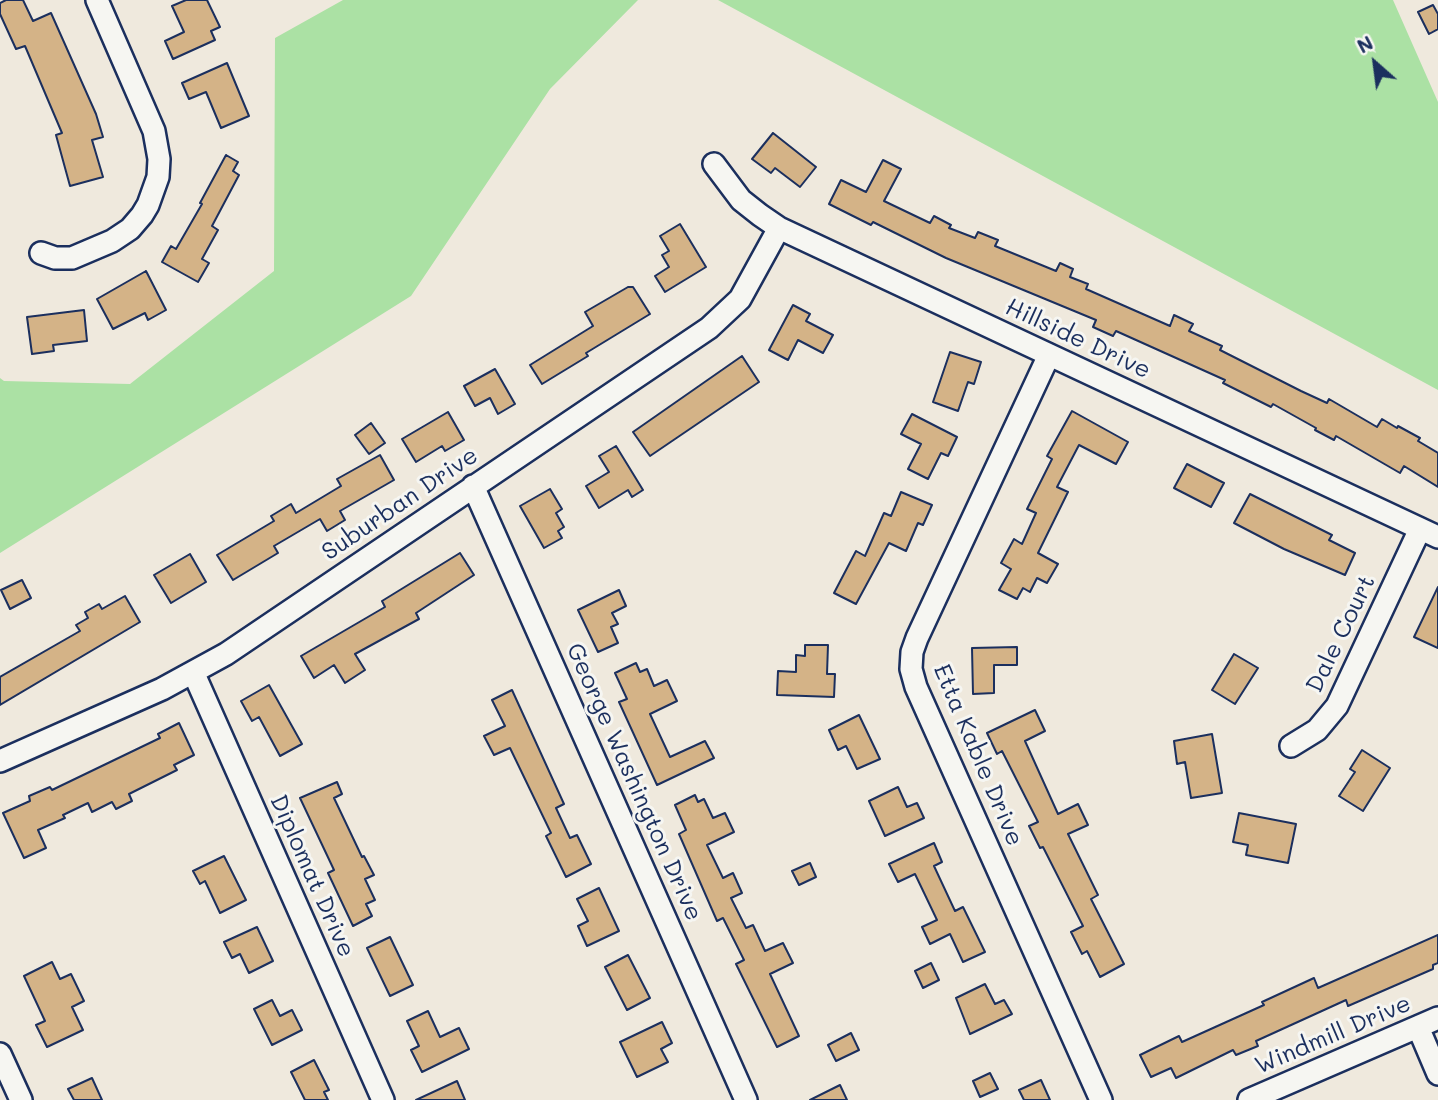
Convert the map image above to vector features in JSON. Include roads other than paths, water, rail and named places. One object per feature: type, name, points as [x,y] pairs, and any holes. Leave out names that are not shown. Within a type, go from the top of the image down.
[{"type":"street","points":[[41,253],[55,258],[72,258],[112,241],[130,229],[142,215],[158,177],[159,159],[154,131],[97,0]]},
{"type":"street","name":"Hillside Drive","points":[[714,164],[741,200],[779,228],[1429,533]]},
{"type":"street","name":"Suburban Drive","points":[[0,761],[194,674],[719,320],[740,299],[779,228]]},
{"type":"street","name":"Etta Kable Drive","points":[[1049,355],[916,638],[911,669],[916,687],[1101,1100]]},
{"type":"street","name":"George Washington Drive","points":[[472,486],[746,1100]]},
{"type":"street","name":"Dale Court","points":[[1291,746],[1318,730],[1337,706],[1429,533]]},
{"type":"street","name":"Diplomat Drive","points":[[194,674],[383,1100]]},
{"type":"street","name":"Windmill Drive","points":[[1249,1100],[1438,1018]]},
{"type":"street","points":[[1418,1027],[1438,1074]]},
{"type":"street","points":[[0,1054],[21,1100]]}]
